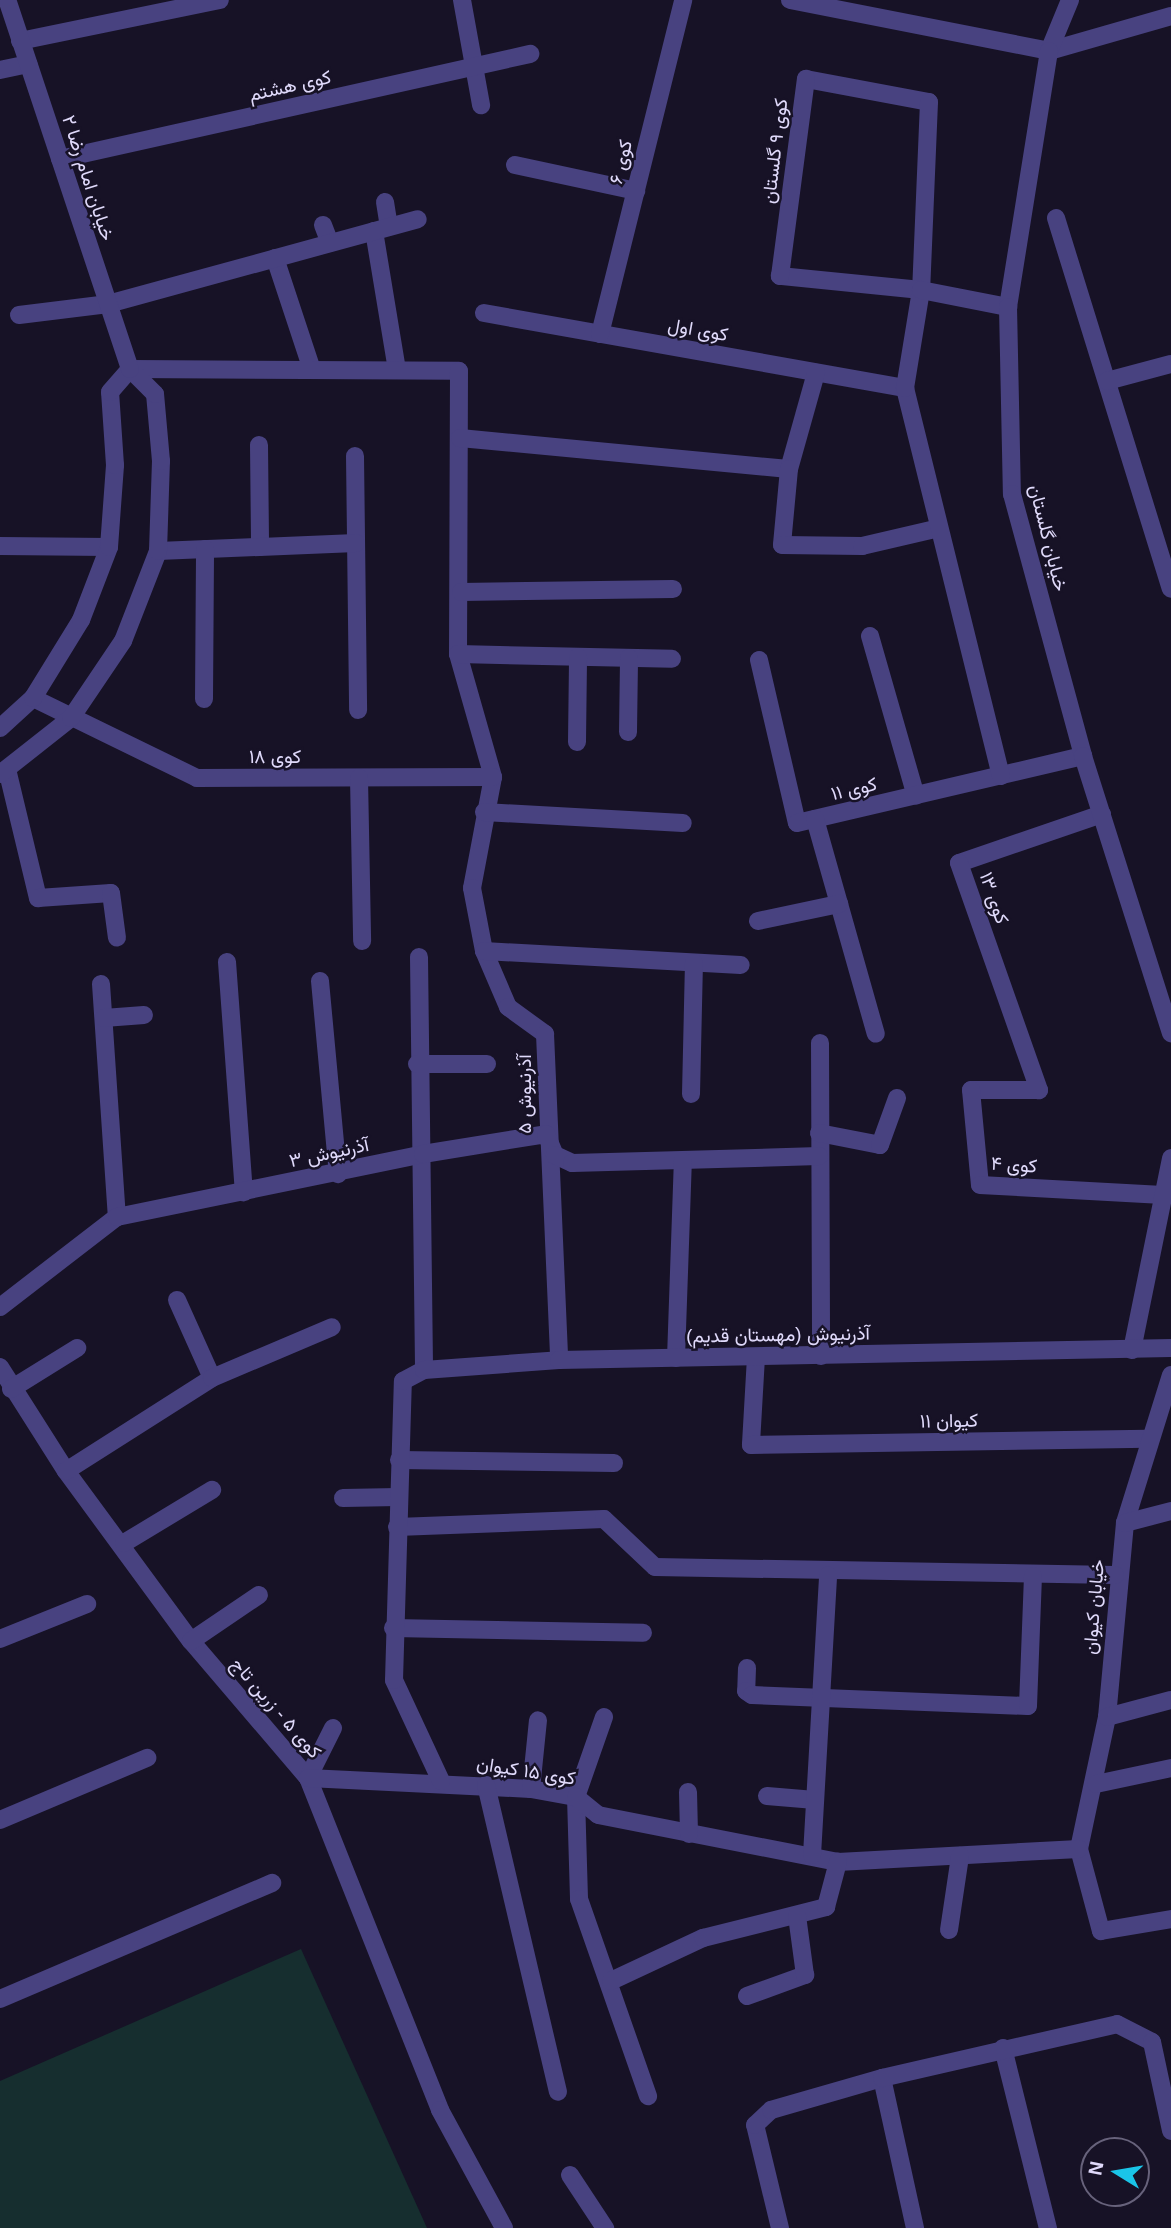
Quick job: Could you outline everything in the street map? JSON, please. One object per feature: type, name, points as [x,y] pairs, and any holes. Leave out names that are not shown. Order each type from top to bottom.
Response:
[{"type":"street","name":"خیابان امام رضا ۲","points":[[3,772],[71,718],[123,641],[158,551],[155,394],[130,369],[7,0]]},
{"type":"street","points":[[20,41],[220,0]]},
{"type":"street","points":[[462,0],[481,105]]},
{"type":"street","name":"کوی ۶","points":[[600,334],[683,0]]},
{"type":"street","points":[[790,0],[1049,51],[1171,16]]},
{"type":"street","name":"خیابان گلستان","points":[[1070,0],[1049,51],[1008,307],[1012,494],[1083,756],[1171,1032]]},
{"type":"street","name":"کوی هشتم","points":[[60,159],[530,54]]},
{"type":"street","points":[[0,70],[28,64]]},
{"type":"street","name":"کوی ۹ گلستان","points":[[905,388],[921,290],[929,102],[806,79],[780,276],[921,290],[1008,307]]},
{"type":"street","points":[[515,165],[635,191]]},
{"type":"street","points":[[384,202],[382,229],[397,370]]},
{"type":"street","points":[[1056,218],[1171,589]]},
{"type":"street","points":[[19,314],[108,304],[418,219]]},
{"type":"street","points":[[323,225],[330,243]]},
{"type":"street","points":[[275,258],[312,370]]},
{"type":"street","name":"کوی اول","points":[[484,313],[905,388]]},
{"type":"street","points":[[1107,381],[1171,364]]},
{"type":"street","points":[[0,728],[33,698],[81,620],[109,547],[116,465],[110,392],[130,369],[459,370],[461,592],[458,654],[493,778]]},
{"type":"street","points":[[816,373],[789,469],[782,545],[862,546],[935,529]]},
{"type":"street","points":[[905,388],[935,529],[1001,776]]},
{"type":"street","points":[[460,438],[789,469]]},
{"type":"street","points":[[259,445],[260,547]]},
{"type":"street","points":[[355,456],[358,710]]},
{"type":"street","points":[[158,551],[356,543]]},
{"type":"street","points":[[0,546],[109,547]]},
{"type":"street","points":[[204,699],[205,549]]},
{"type":"street","points":[[461,592],[673,589]]},
{"type":"street","points":[[870,636],[916,796]]},
{"type":"street","points":[[458,654],[672,659]]},
{"type":"street","points":[[577,742],[578,657]]},
{"type":"street","points":[[628,732],[629,658]]},
{"type":"street","name":"کوی ۱۱","points":[[759,660],[797,823],[1083,756]]},
{"type":"street","name":"کوی ۱۸","points":[[33,698],[197,778],[493,778]]},
{"type":"street","points":[[3,772],[38,898],[111,893],[117,938]]},
{"type":"street","points":[[359,778],[362,941]]},
{"type":"street","name":"آذرنیوش ۵","points":[[493,778],[484,812],[472,888],[484,951],[508,1007],[545,1034],[546,1134],[559,1360]]},
{"type":"street","points":[[484,812],[683,823]]},
{"type":"street","name":"کوی ۱۳","points":[[1039,1090],[959,863],[1102,814]]},
{"type":"street","points":[[814,819],[876,1034]]},
{"type":"street","points":[[758,921],[839,904]]},
{"type":"street","points":[[484,951],[741,965]]},
{"type":"street","points":[[419,957],[417,1063],[423,1154],[424,1370],[402,1381],[393,1628],[394,1680],[441,1781]]},
{"type":"street","points":[[227,962],[244,1192]]},
{"type":"street","points":[[691,1094],[694,963]]},
{"type":"street","points":[[320,981],[338,1174]]},
{"type":"street","points":[[101,984],[117,1217]]},
{"type":"street","points":[[104,1018],[144,1015]]},
{"type":"street","points":[[820,1042],[821,1356]]},
{"type":"street","points":[[417,1063],[487,1064]]},
{"type":"street","name":"کوی ۴","points":[[1039,1090],[971,1090],[980,1185],[1163,1195]]},
{"type":"street","points":[[819,1133],[880,1145],[897,1098]]},
{"type":"street","points":[[546,1134],[555,1155],[572,1163],[819,1156]]},
{"type":"street","name":"آذرنیوش ۳","points":[[0,1307],[117,1217],[338,1174],[423,1154],[546,1134]]},
{"type":"street","points":[[1132,1350],[1171,1158]]},
{"type":"street","points":[[676,1358],[683,1161]]},
{"type":"street","points":[[177,1300],[212,1378]]},
{"type":"street","points":[[66,1471],[212,1378],[332,1327]]},
{"type":"street","points":[[11,1389],[77,1348]]},
{"type":"street","name":"آذرنیوش (مهستان قدیم)","points":[[424,1370],[559,1360],[1171,1348]]},
{"type":"street","name":"کیوان ۱۱","points":[[756,1357],[751,1445],[1147,1439]]},
{"type":"street","name":"کوی ۵ - زرین تاج","points":[[0,1367],[11,1389],[66,1471],[124,1543],[191,1641],[308,1778],[440,2110],[504,2228]]},
{"type":"street","name":"خیابان کیوان","points":[[1079,1849],[1096,1784],[1107,1717],[1115,1575],[1125,1523],[1147,1439],[1171,1374]]},
{"type":"street","points":[[399,1460],[614,1462]]},
{"type":"street","points":[[124,1543],[212,1490]]},
{"type":"street","points":[[343,1498],[398,1497]]},
{"type":"street","points":[[1125,1523],[1171,1511]]},
{"type":"street","points":[[397,1527],[604,1519],[655,1567],[828,1575],[1115,1575]]},
{"type":"street","points":[[812,1855],[828,1575]]},
{"type":"street","points":[[747,1668],[748,1694],[1028,1706],[1033,1576]]},
{"type":"street","points":[[191,1641],[259,1595]]},
{"type":"street","points":[[0,1639],[87,1604]]},
{"type":"street","points":[[393,1628],[643,1633]]},
{"type":"street","points":[[1107,1717],[1171,1700]]},
{"type":"street","points":[[604,1717],[576,1797],[579,1899],[611,1981],[648,2096]]},
{"type":"street","points":[[531,1789],[538,1720]]},
{"type":"street","points":[[308,1778],[333,1728]]},
{"type":"street","points":[[0,1820],[147,1758]]},
{"type":"street","points":[[1096,1784],[1171,1768]]},
{"type":"street","name":"کوی ۱۵ کیوان","points":[[308,1778],[441,1781],[531,1789],[576,1797],[598,1815],[838,1862],[1079,1849]]},
{"type":"street","points":[[486,1785],[558,2092]]},
{"type":"street","points":[[688,1792],[689,1834]]},
{"type":"street","points":[[767,1796],[815,1800]]},
{"type":"street","points":[[1079,1849],[1101,1931],[1171,1919]]},
{"type":"street","points":[[949,1930],[960,1856]]},
{"type":"street","points":[[611,1981],[703,1938],[827,1907],[838,1862]]},
{"type":"street","points":[[0,1999],[272,1884]]},
{"type":"street","points":[[747,1996],[814,1972],[797,1916]]},
{"type":"street","points":[[780,2228],[755,2125],[771,2110],[882,2078],[1003,2048],[1117,2024],[1152,2042],[1171,2131]]},
{"type":"street","points":[[1003,2048],[1048,2228]]},
{"type":"street","points":[[882,2078],[915,2228]]},
{"type":"street","points":[[570,2175],[605,2228]]},
{"type":"green space","points":[[301,1949],[427,2228],[0,2228],[0,2081]]}]
